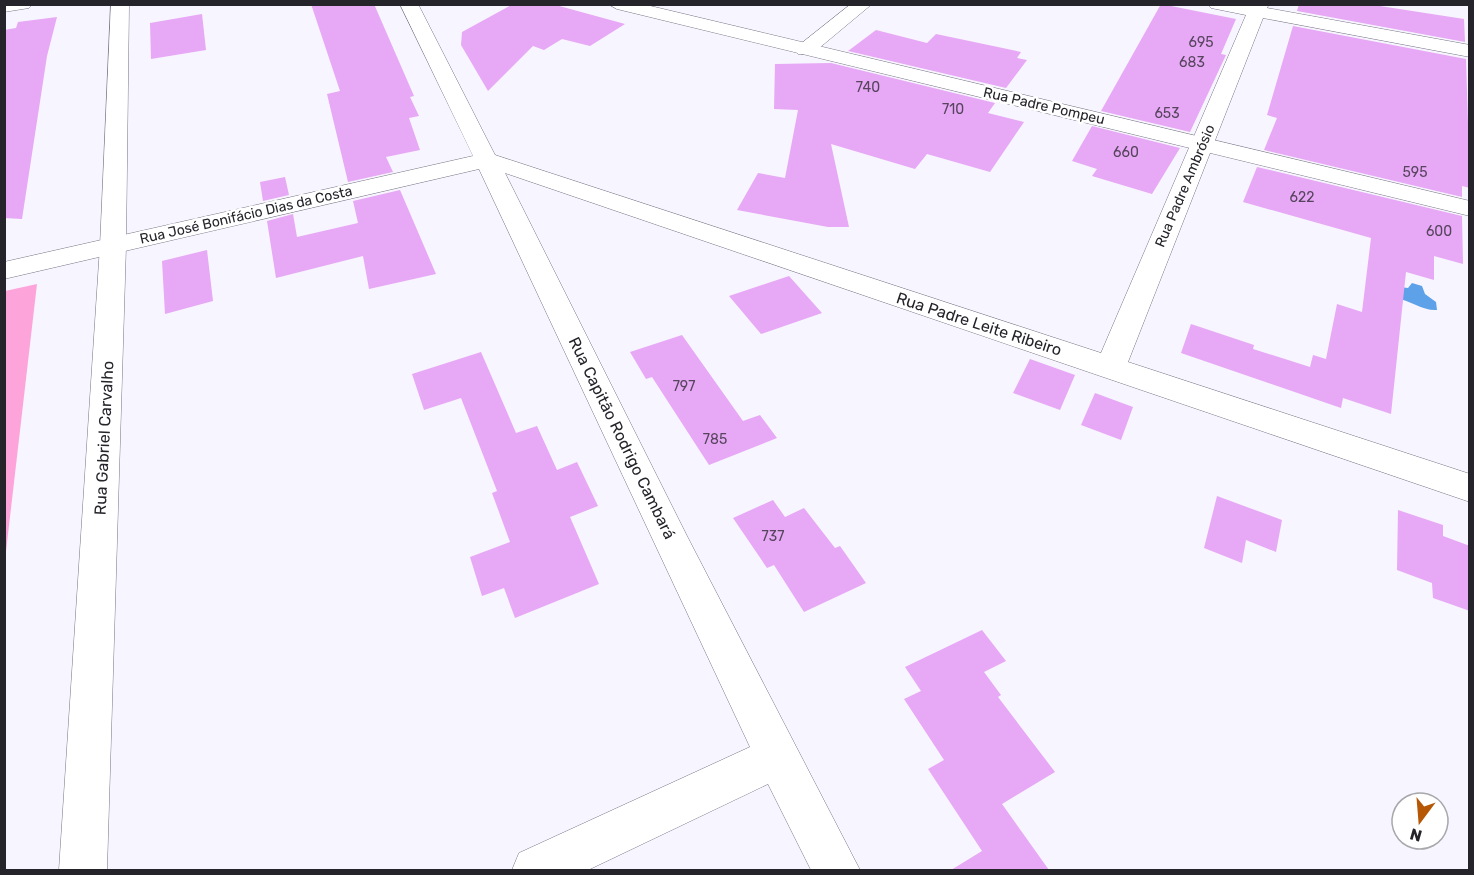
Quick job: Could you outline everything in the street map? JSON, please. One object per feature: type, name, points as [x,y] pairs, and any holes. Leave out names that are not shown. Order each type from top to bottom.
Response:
[{"type":"street","points":[[4,7],[22,4]]},
{"type":"street","name":"Rua Gabriel Carvalho","points":[[83,870],[113,246],[120,4]]},
{"type":"street","name":"Rua Capitão Rodrigo Cambará","points":[[409,4],[488,160],[777,757],[836,870]]},
{"type":"street","name":"Rua Padre Pompeu","points":[[618,4],[1470,209]]},
{"type":"street","points":[[805,50],[863,4]]},
{"type":"street","points":[[1217,4],[1259,8],[1470,51]]},
{"type":"street","name":"Rua Padre Ambrósio","points":[[1110,368],[1259,8]]},
{"type":"street","name":"Rua José Bonifácio Dias da Costa","points":[[4,271],[488,160]]},
{"type":"street","name":"Rua Padre Leite Ribeiro","points":[[488,160],[1470,488]]},
{"type":"street","points":[[536,870],[777,757]]},
{"type":"shaded area","points":[[37,284],[5,560],[5,291]]},
{"type":"water","points":[[1412,283],[1422,286],[1425,294],[1436,302],[1437,310],[1427,309],[1396,298],[1400,287],[1408,288]]},
{"type":"building","points":[[311,4],[374,4],[414,96],[410,97],[419,116],[409,118],[420,150],[386,157],[393,172],[348,182],[327,94],[340,91]]},
{"type":"building","points":[[513,4],[552,4],[625,24],[590,46],[562,39],[544,50],[533,46],[488,91],[461,45],[462,32]]},
{"type":"building","points":[[1161,4],[1236,19],[1221,54],[1226,55],[1190,132],[1101,111]]},
{"type":"building","points":[[1299,4],[1367,4],[1464,19],[1465,42],[1297,11]]},
{"type":"building","points":[[202,14],[206,50],[151,59],[150,23]]},
{"type":"building","points":[[57,17],[47,56],[22,219],[4,218],[4,30],[16,28],[18,22]]},
{"type":"building","points":[[1293,26],[1466,59],[1470,188],[1462,186],[1462,197],[1264,150],[1277,118],[1267,115]]},
{"type":"building","points":[[876,30],[927,43],[936,34],[1021,52],[1017,58],[1027,60],[1006,88],[848,51]]},
{"type":"building","points":[[831,63],[995,103],[988,113],[1024,122],[990,172],[927,154],[915,169],[831,144],[849,227],[828,227],[737,210],[758,173],[785,178],[798,110],[774,109],[775,64]]},
{"type":"building","points":[[1092,126],[1180,148],[1152,194],[1092,176],[1097,169],[1072,161]]},
{"type":"building","points":[[1257,167],[1462,216],[1463,264],[1434,256],[1434,280],[1406,272],[1391,414],[1343,398],[1341,408],[1181,353],[1191,324],[1254,345],[1253,349],[1310,367],[1313,355],[1326,359],[1337,304],[1362,312],[1371,238],[1243,202]]},
{"type":"building","points":[[285,177],[289,195],[263,201],[260,182]]},
{"type":"building","points":[[400,190],[436,274],[369,289],[363,256],[276,278],[267,221],[293,214],[297,237],[358,223],[353,201]]},
{"type":"building","points":[[207,250],[213,301],[165,314],[162,261]]},
{"type":"building","points":[[789,276],[822,313],[761,334],[729,296]]},
{"type":"building","points":[[682,335],[743,421],[760,415],[777,438],[709,465],[652,377],[646,379],[630,352]]},
{"type":"building","points":[[481,352],[516,433],[537,426],[557,470],[577,462],[598,506],[570,517],[599,584],[515,618],[504,588],[482,596],[470,557],[510,542],[492,493],[497,491],[461,398],[424,410],[412,374]]},
{"type":"building","points":[[1030,359],[1075,375],[1060,410],[1013,393]]},
{"type":"building","points":[[1095,393],[1133,407],[1121,440],[1081,425]]},
{"type":"building","points":[[1217,496],[1282,520],[1276,552],[1246,540],[1242,563],[1204,548]]},
{"type":"building","points":[[773,500],[785,517],[804,508],[835,548],[840,546],[866,583],[804,612],[774,565],[767,568],[733,518]]},
{"type":"building","points":[[1398,510],[1443,525],[1443,536],[1470,546],[1470,611],[1433,598],[1432,583],[1397,570]]},
{"type":"building","points":[[982,630],[1006,661],[984,672],[1001,695],[998,697],[1055,772],[1002,804],[1049,870],[951,870],[982,851],[928,769],[944,760],[904,699],[921,691],[905,667]]}]
